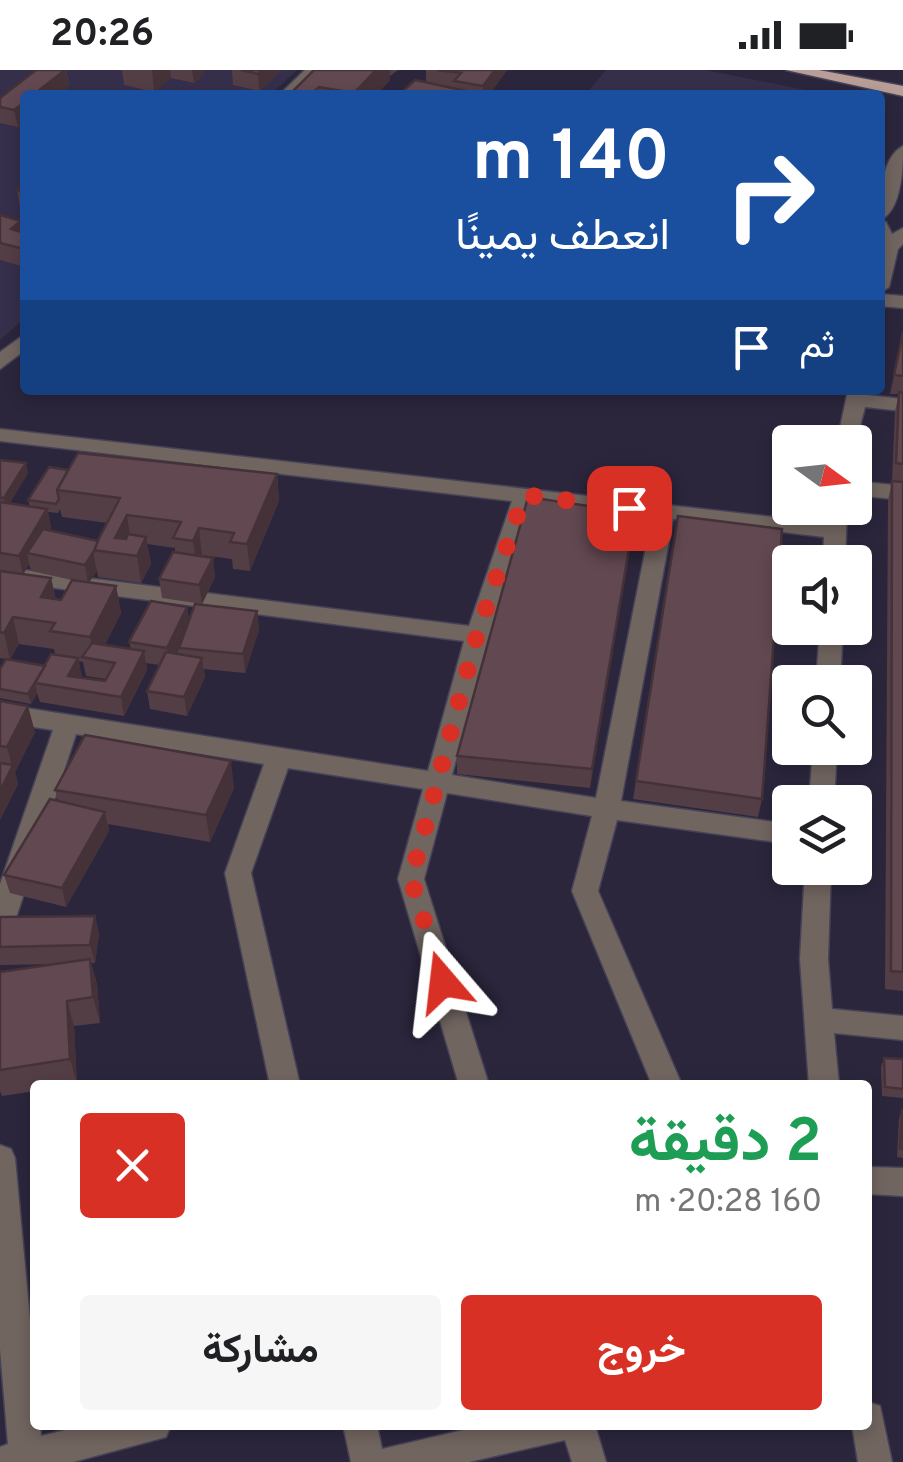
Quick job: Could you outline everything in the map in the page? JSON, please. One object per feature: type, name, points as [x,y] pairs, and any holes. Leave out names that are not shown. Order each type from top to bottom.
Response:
[{"type":"main road","points":[[794,70],[903,91]]},
{"type":"street","points":[[293,90],[314,70]]},
{"type":"street","points":[[885,202],[903,151]]},
{"type":"street","points":[[885,257],[903,233]]},
{"type":"street","points":[[0,363],[20,345]]},
{"type":"street","points":[[851,425],[857,395],[903,405]]},
{"type":"street","points":[[0,435],[836,531]]},
{"type":"street","points":[[872,490],[903,493]]},
{"type":"street","points":[[472,1080],[411,879],[477,635],[524,495]]},
{"type":"street","points":[[664,512],[608,810],[585,891],[664,1080]]},
{"type":"street","points":[[835,545],[836,525]]},
{"type":"street","points":[[0,574],[477,635]]},
{"type":"street","points":[[0,713],[608,810],[772,832]]},
{"type":"street","points":[[0,924],[67,724]]},
{"type":"street","points":[[279,757],[238,873],[283,1080]]},
{"type":"street","points":[[817,885],[814,959],[824,1080]]},
{"type":"street","points":[[819,1020],[903,1028]]},
{"type":"street","points":[[0,1158],[19,1460],[135,1430]]},
{"type":"street","points":[[872,1181],[903,1182]]},
{"type":"street","points":[[361,1430],[368,1462]]},
{"type":"street","points":[[393,1462],[538,1430]]},
{"type":"street","points":[[579,1430],[589,1462]]},
{"type":"street","points":[[870,1430],[875,1462]]},
{"type":"shaded area","points":[[0,70],[297,70],[275,90],[20,90],[20,322],[0,340]]},
{"type":"shaded area","points":[[606,70],[706,70],[805,90],[589,90]]},
{"type":"building","points":[[36,70],[65,70],[39,90],[20,90],[20,106],[14,110],[0,107],[0,98]]},
{"type":"building","points":[[314,70],[376,70],[357,90],[294,90]]},
{"type":"building","points":[[437,70],[495,70],[483,86],[454,81],[461,73]]},
{"type":"building","points":[[415,80],[462,90],[404,90]]},
{"type":"building","points":[[0,215],[20,221],[11,229],[20,232],[20,248],[0,243]]},
{"type":"building","points":[[903,332],[903,376],[894,375]]},
{"type":"building","points":[[899,392],[903,393],[903,464],[896,463]]},
{"type":"building","points":[[78,453],[277,474],[247,544],[230,542],[234,533],[199,528],[193,541],[173,538],[181,522],[127,515],[115,538],[126,539],[128,534],[146,537],[137,556],[93,550],[120,498],[57,490]]},
{"type":"building","points":[[0,460],[26,463],[4,498],[0,498]]},
{"type":"building","points":[[49,467],[68,470],[57,490],[56,504],[28,500]]},
{"type":"building","points":[[892,481],[903,482],[903,972],[891,971]]},
{"type":"building","points":[[528,497],[635,513],[592,769],[457,756]]},
{"type":"building","points":[[0,502],[47,509],[19,556],[0,553]]},
{"type":"building","points":[[678,516],[782,529],[781,545],[772,545],[773,645],[762,799],[636,781]]},
{"type":"building","points":[[43,529],[98,541],[85,565],[27,553]]},
{"type":"building","points":[[173,552],[213,558],[199,585],[159,579]]},
{"type":"building","points":[[0,571],[51,578],[41,597],[61,600],[72,580],[116,586],[90,637],[50,631],[55,623],[13,617],[4,633],[0,632]]},
{"type":"building","points":[[151,601],[187,607],[167,648],[129,642]]},
{"type":"building","points":[[195,604],[257,611],[243,654],[179,648]]},
{"type":"building","points":[[92,643],[144,651],[121,697],[35,683],[51,654],[78,658],[68,676],[105,681],[115,663],[82,657]]},
{"type":"building","points":[[166,652],[202,658],[184,697],[147,691]]},
{"type":"building","points":[[6,659],[45,666],[28,694],[0,689],[0,669]]},
{"type":"building","points":[[0,701],[28,706],[7,747],[0,746]]},
{"type":"building","points":[[85,735],[231,761],[206,815],[55,790]]},
{"type":"building","points":[[0,763],[13,765],[0,791]]},
{"type":"building","points":[[50,799],[105,812],[62,888],[4,875]]},
{"type":"building","points":[[95,916],[90,945],[0,947],[0,917]]},
{"type":"building","points":[[90,959],[93,997],[67,1001],[70,1059],[0,1070],[0,972]]},
{"type":"building","points":[[884,1058],[903,1059],[903,1089],[885,1087]]},
{"type":"building","points":[[903,1110],[903,1149],[900,1148]]},
{"type":"route","points":[[443,982],[411,879],[477,635],[524,495],[629,508]]}]
